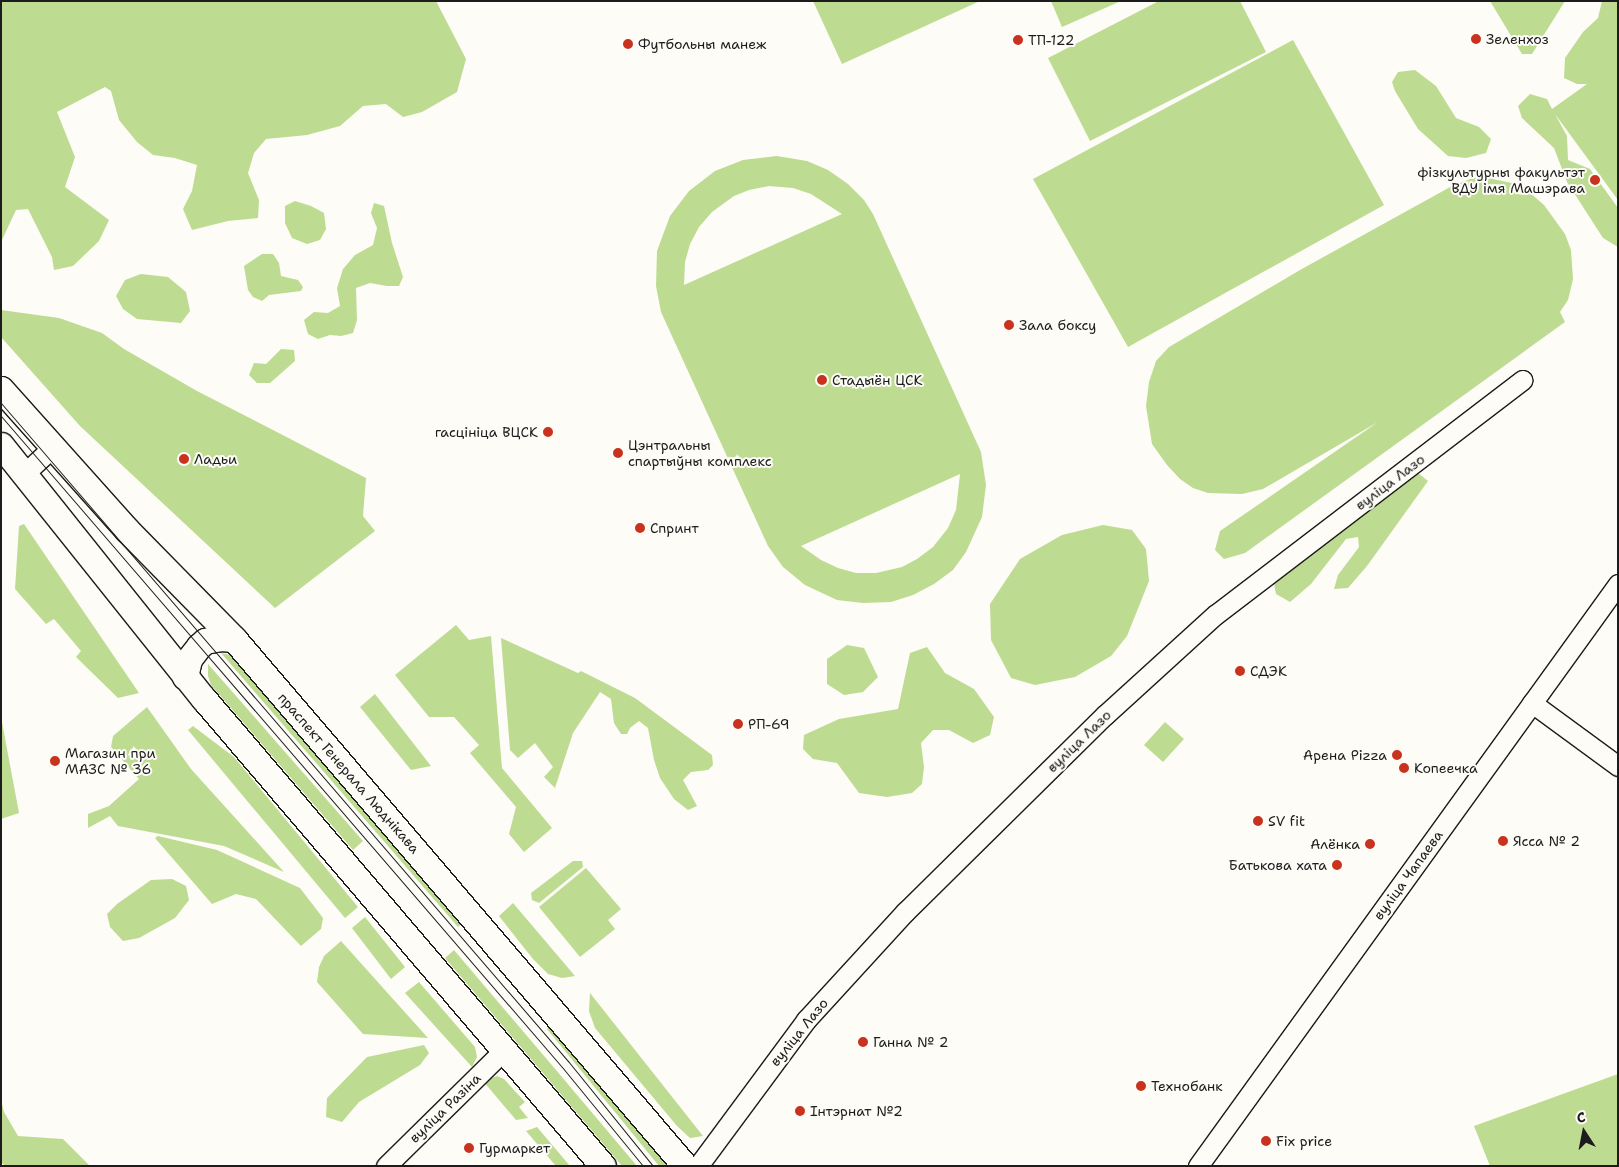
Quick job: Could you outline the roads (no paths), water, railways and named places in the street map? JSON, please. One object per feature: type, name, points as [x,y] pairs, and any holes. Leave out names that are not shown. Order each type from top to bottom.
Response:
[{"type":"main road","name":"праспект Генерала Люднікава","points":[[1,389],[127,530],[234,639],[685,1166]]},
{"type":"main road","points":[[1,445],[185,676],[603,1166]]},
{"type":"main road","points":[[185,676],[189,659],[205,641],[220,638],[234,639]]},
{"type":"street","name":"вуліца Лазо","points":[[698,1166],[806,1020],[911,906],[1105,715],[1215,615],[1522,380]]},
{"type":"street","points":[[25,473],[52,448]]},
{"type":"street","name":"вуліца Чапаева","points":[[1198,1166],[1618,584]]},
{"type":"street","points":[[1532,703],[1618,766]]},
{"type":"street","name":"вуліца Разіна","points":[[386,1166],[503,1051]]},
{"type":"tram line","points":[[1,403],[568,1061],[653,1166]]},
{"type":"tram line","points":[[1,416],[562,1067],[643,1166]]},
{"type":"place","name":"Зеленхоз","points":[[1476,39]]},
{"type":"place","name":"ТП-122","points":[[1018,40]]},
{"type":"place","name":"Футбольны манеж","points":[[628,44]]},
{"type":"place","name":"фізкультурны факультэт ВДУ імя Машэрава","points":[[1595,180]]},
{"type":"place","name":"Зала боксу","points":[[1009,325]]},
{"type":"place","name":"Стадыён ЦСК","points":[[822,380]]},
{"type":"place","name":"гасцініца ВЦСК","points":[[548,432]]},
{"type":"place","name":"Цэнтральны спартыўны комплекс","points":[[618,453]]},
{"type":"place","name":"Ладьи","points":[[184,459]]},
{"type":"place","name":"Спринт","points":[[640,528]]},
{"type":"place","name":"СДЭК","points":[[1240,671]]},
{"type":"place","name":"РП-69","points":[[738,724]]},
{"type":"place","name":"Арена Pizza","points":[[1397,755]]},
{"type":"place","name":"Магазин при МАЗС № 36","points":[[55,761]]},
{"type":"place","name":"Копеечка","points":[[1404,768]]},
{"type":"place","name":"SV fit","points":[[1258,821]]},
{"type":"place","name":"Ясса № 2","points":[[1503,841]]},
{"type":"place","name":"Алёнка","points":[[1370,844]]},
{"type":"place","name":"Батькова хата","points":[[1337,865]]},
{"type":"place","name":"Ганна № 2","points":[[863,1042]]},
{"type":"place","name":"Технобанк","points":[[1141,1086]]},
{"type":"place","name":"Інтэрнат №2","points":[[800,1111]]},
{"type":"place","name":"Fix price","points":[[1266,1141]]},
{"type":"place","name":"Гурмаркет","points":[[469,1148]]}]
